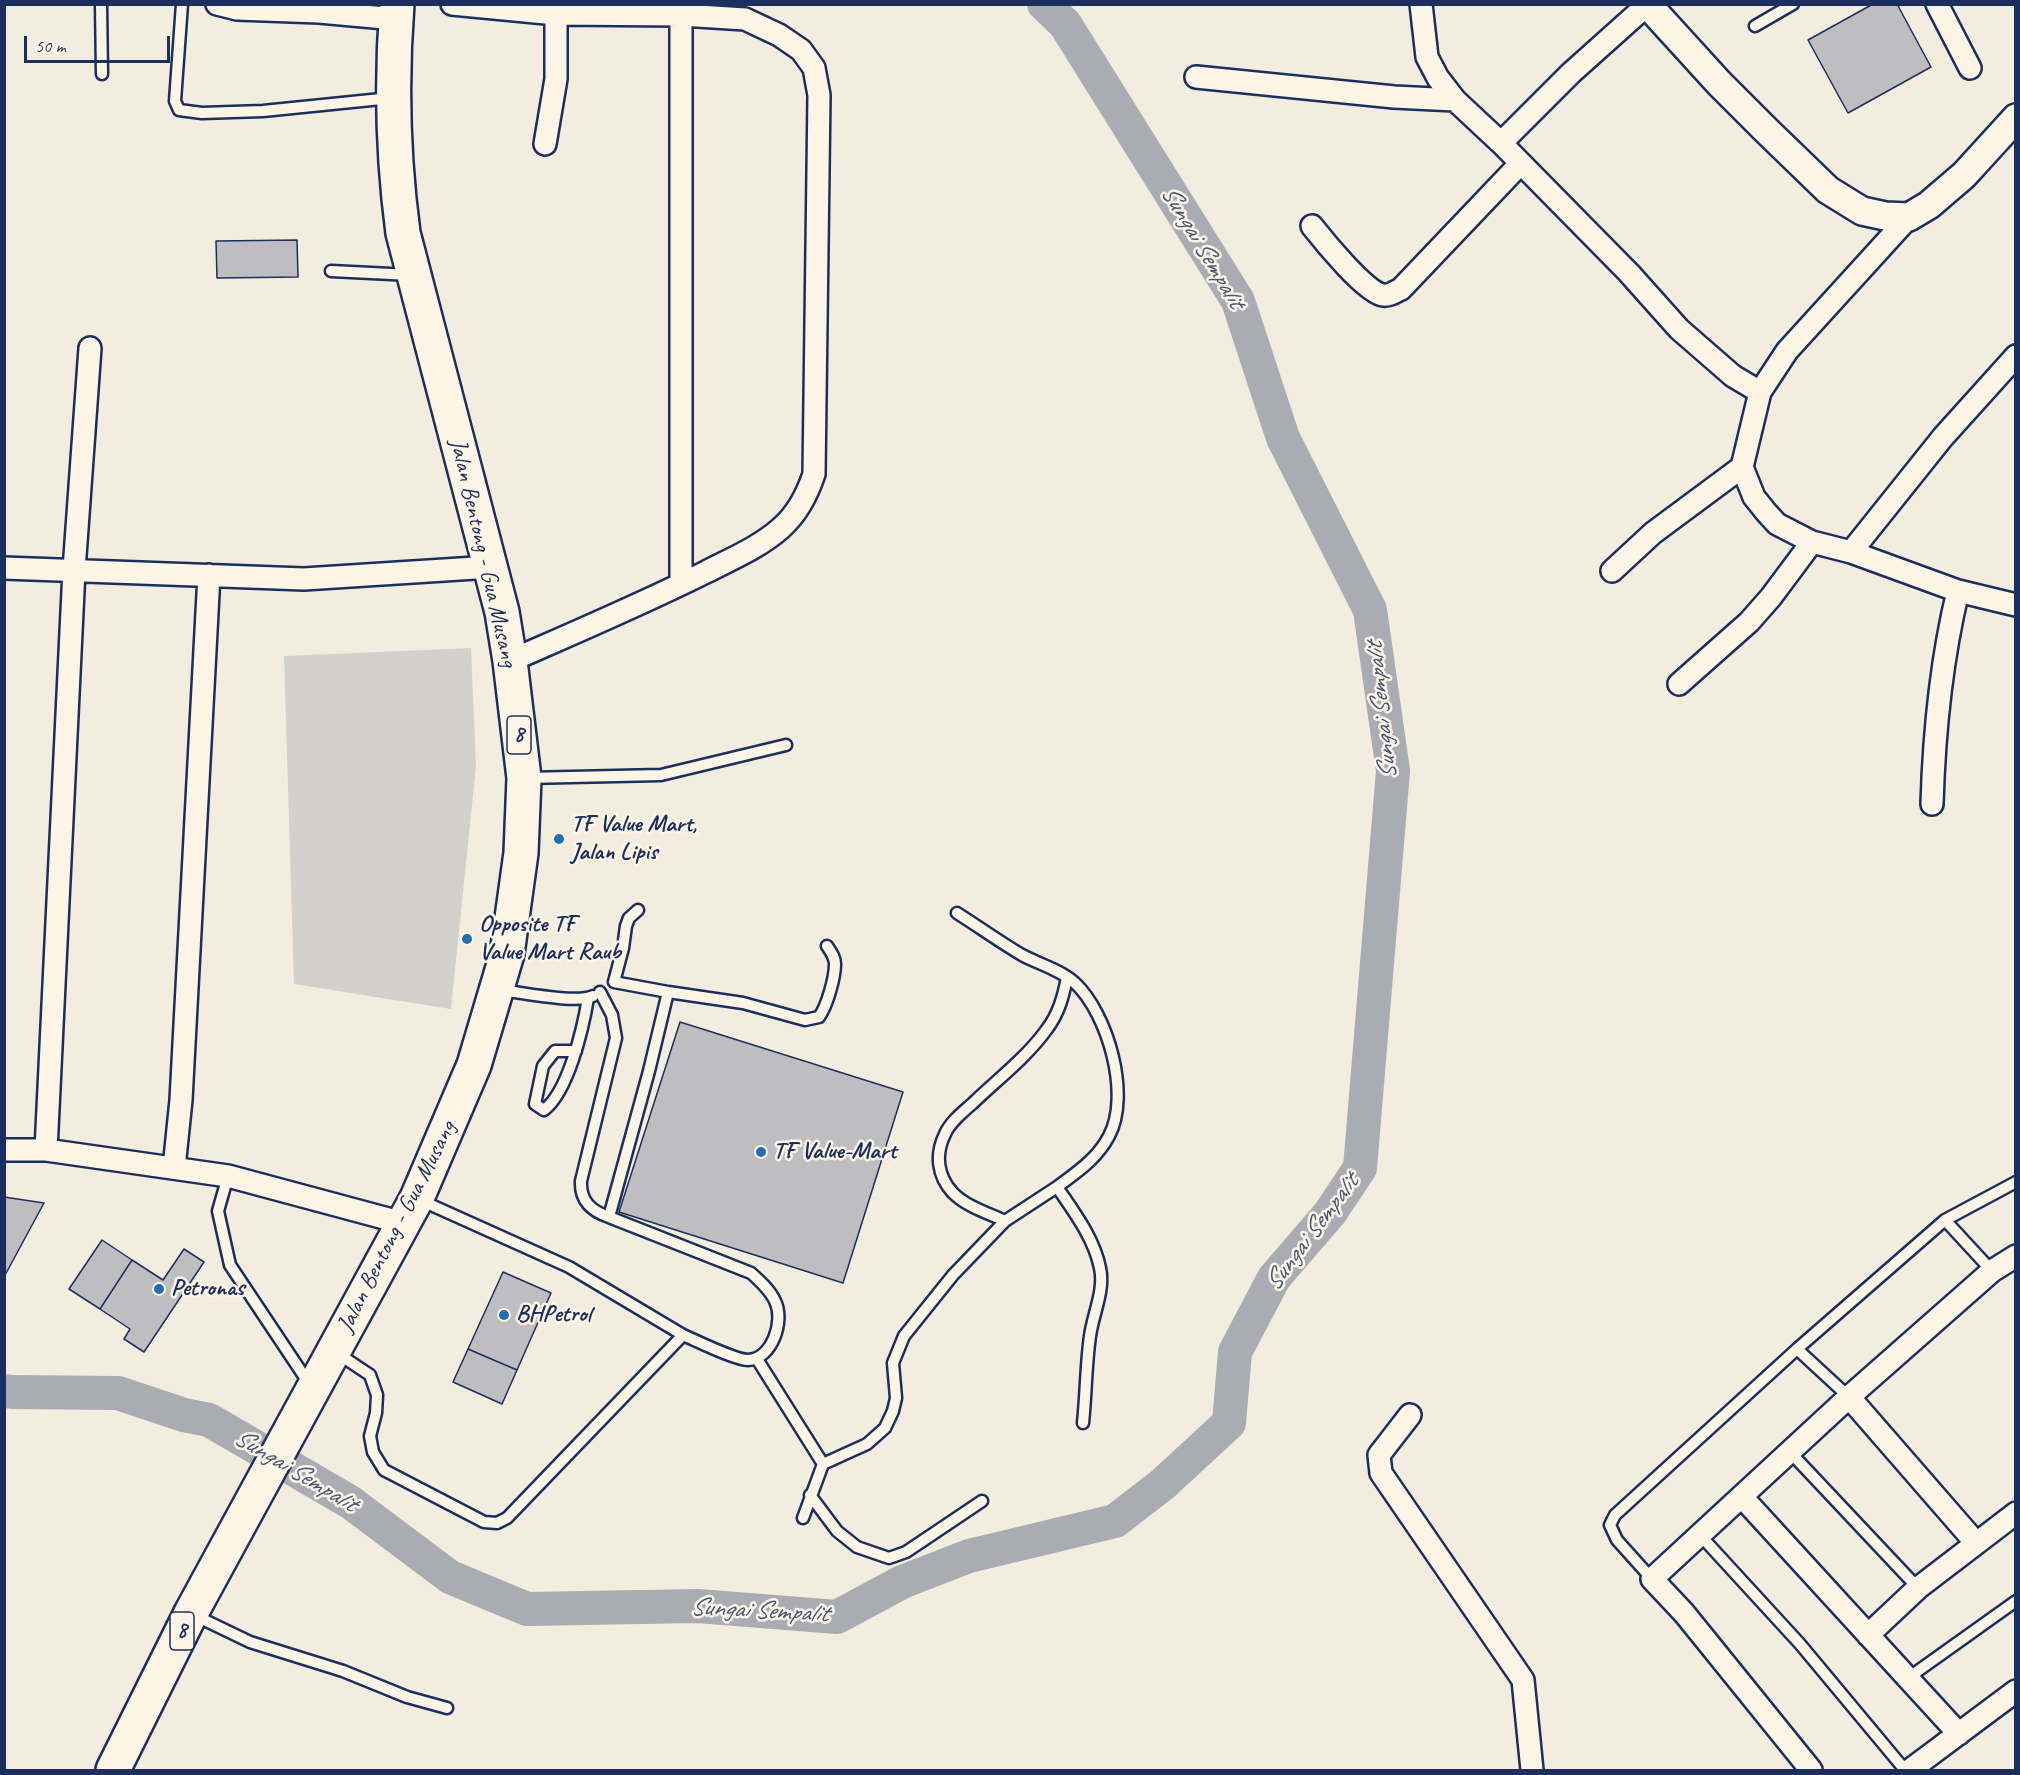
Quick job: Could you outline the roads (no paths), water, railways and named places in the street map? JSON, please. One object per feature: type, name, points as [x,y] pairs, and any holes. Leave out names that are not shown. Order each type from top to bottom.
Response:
[{"type":"main road","name":"Jalan Bentong - Gua Musang","points":[[112,1770],[191,1613],[410,1211],[474,1065],[507,954],[513,921],[521,853],[524,778],[510,661],[502,612],[491,567],[403,233],[396,182],[394,97],[396,12]]},
{"type":"street","points":[[218,4],[237,9],[396,12]]},
{"type":"street","points":[[452,4],[556,14],[681,15],[744,19],[779,34],[801,50],[814,68],[819,95],[814,474],[800,507],[780,528],[739,555],[681,584],[510,661]]},
{"type":"street","points":[[1421,4],[1426,57],[1438,78],[1455,99],[1629,273],[1679,329],[1733,376],[1760,392]]},
{"type":"street","points":[[1937,4],[1970,68]]},
{"type":"street","points":[[1501,143],[1571,73],[1647,5],[1719,83],[1828,190],[1862,211],[1885,216],[1909,217]]},
{"type":"street","points":[[545,144],[556,79],[556,14]]},
{"type":"street","points":[[681,15],[681,584]]},
{"type":"street","points":[[1196,77],[1394,97],[1455,99]]},
{"type":"street","points":[[2016,118],[1948,191],[1909,217],[1787,351],[1760,392],[1742,466],[1754,497],[1777,524],[1812,542],[1851,552],[1958,591],[2016,605]]},
{"type":"street","points":[[1312,226],[1372,291],[1382,295],[1391,294],[1401,289],[1520,164]]},
{"type":"street","points":[[46,1150],[74,570],[90,348]]},
{"type":"street","points":[[1851,552],[1943,437],[2016,356]]},
{"type":"street","points":[[1612,571],[1653,533],[1742,466]]},
{"type":"street","points":[[1679,684],[1749,622],[1771,597],[1812,542]]},
{"type":"street","points":[[4,568],[304,579],[491,567]]},
{"type":"street","points":[[174,1168],[181,1100],[209,575]]},
{"type":"street","points":[[1932,804],[1935,744],[1951,620],[1958,591]]},
{"type":"street","points":[[4,1150],[46,1150],[228,1176],[410,1211]]},
{"type":"street","points":[[1811,1770],[1684,1613],[1652,1579],[1849,1397],[1992,1271],[2016,1256]]},
{"type":"street","points":[[1849,1397],[1976,1543]]},
{"type":"street","points":[[1410,1414],[1379,1455],[1381,1473],[1523,1680],[1532,1770]]},
{"type":"street","points":[[1742,1497],[1959,1734]]},
{"type":"street","points":[[1868,1635],[1918,1588],[2016,1513]]},
{"type":"street","points":[[1908,1770],[2016,1691]]},
{"type":"lane","points":[[101,4],[102,74]]},
{"type":"lane","points":[[182,4],[175,101],[179,110],[202,113],[263,111],[394,97]]},
{"type":"lane","points":[[1755,26],[1793,4]]},
{"type":"lane","points":[[331,271],[414,275]]},
{"type":"lane","points":[[524,778],[661,775],[786,745]]},
{"type":"lane","points":[[495,989],[566,999],[588,999],[614,982],[626,926],[629,918],[638,910]]},
{"type":"lane","points":[[803,1518],[823,1464],[867,1444],[885,1428],[896,1398],[893,1363],[904,1336],[953,1275],[1005,1221],[1057,1187],[1091,1161],[1110,1135],[1117,1112],[1118,1086],[1111,1053],[1089,1000],[1067,978],[1021,954],[957,913]]},
{"type":"lane","points":[[614,982],[743,1003],[811,1020],[819,1017],[824,1010],[830,989],[835,963],[833,954],[827,946]]},
{"type":"lane","points":[[1005,1221],[973,1207],[953,1193],[942,1177],[937,1158],[945,1132],[1029,1051],[1047,1029],[1059,1011],[1067,978]]},
{"type":"lane","points":[[410,1211],[569,1267],[683,1335],[745,1360],[758,1359],[772,1346],[778,1320],[776,1302],[765,1286],[751,1273],[609,1217],[590,1207],[583,1199],[581,1181],[616,1038],[612,1015],[600,992]]},
{"type":"lane","points":[[609,1217],[668,992]]},
{"type":"lane","points":[[576,1051],[555,1051],[543,1066],[535,1104],[544,1110],[554,1103],[576,1051],[588,999]]},
{"type":"lane","points":[[228,1176],[218,1211],[230,1265],[314,1390]]},
{"type":"lane","points":[[1652,1579],[1617,1540],[1610,1525],[1611,1520],[1797,1349],[1945,1220],[2016,1182]]},
{"type":"lane","points":[[1057,1187],[1085,1230],[1095,1250],[1101,1270],[1100,1292],[1090,1336],[1083,1423]]},
{"type":"lane","points":[[1945,1220],[1992,1271]]},
{"type":"lane","points":[[334,1352],[370,1375],[377,1395],[376,1413],[370,1436],[373,1452],[384,1470],[484,1522],[497,1523],[507,1518],[683,1335]]},
{"type":"lane","points":[[1797,1349],[1849,1397]]},
{"type":"lane","points":[[758,1359],[823,1464]]},
{"type":"lane","points":[[1790,1452],[1918,1588]]},
{"type":"lane","points":[[810,1496],[837,1531],[857,1547],[890,1558],[906,1552],[982,1501]]},
{"type":"lane","points":[[1700,1535],[1800,1644],[1908,1770]]},
{"type":"lane","points":[[1908,1678],[2016,1601]]},
{"type":"lane","points":[[191,1613],[250,1642],[343,1671],[407,1697],[447,1708]]},
{"type":"waterway","name":"Sungai Sempalit","points":[[4,1391],[118,1393],[184,1415],[209,1420],[350,1502],[450,1577],[527,1609],[698,1606],[837,1617],[902,1582],[969,1556],[1115,1521],[1163,1484],[1229,1423],[1235,1352],[1274,1278],[1330,1213],[1360,1168],[1393,771],[1370,610],[1283,438],[1238,301],[1065,24],[1044,4]]},
{"type":"place","name":"TF Value Mart, Jalan Lipis","points":[[559,839]]},
{"type":"place","name":"Opposite TF Value Mart Raub","points":[[467,939]]},
{"type":"place","name":"TF Value-Mart","points":[[761,1152]]},
{"type":"place","name":"Petronas","points":[[159,1289]]},
{"type":"place","name":"BHPetrol","points":[[504,1315]]}]
